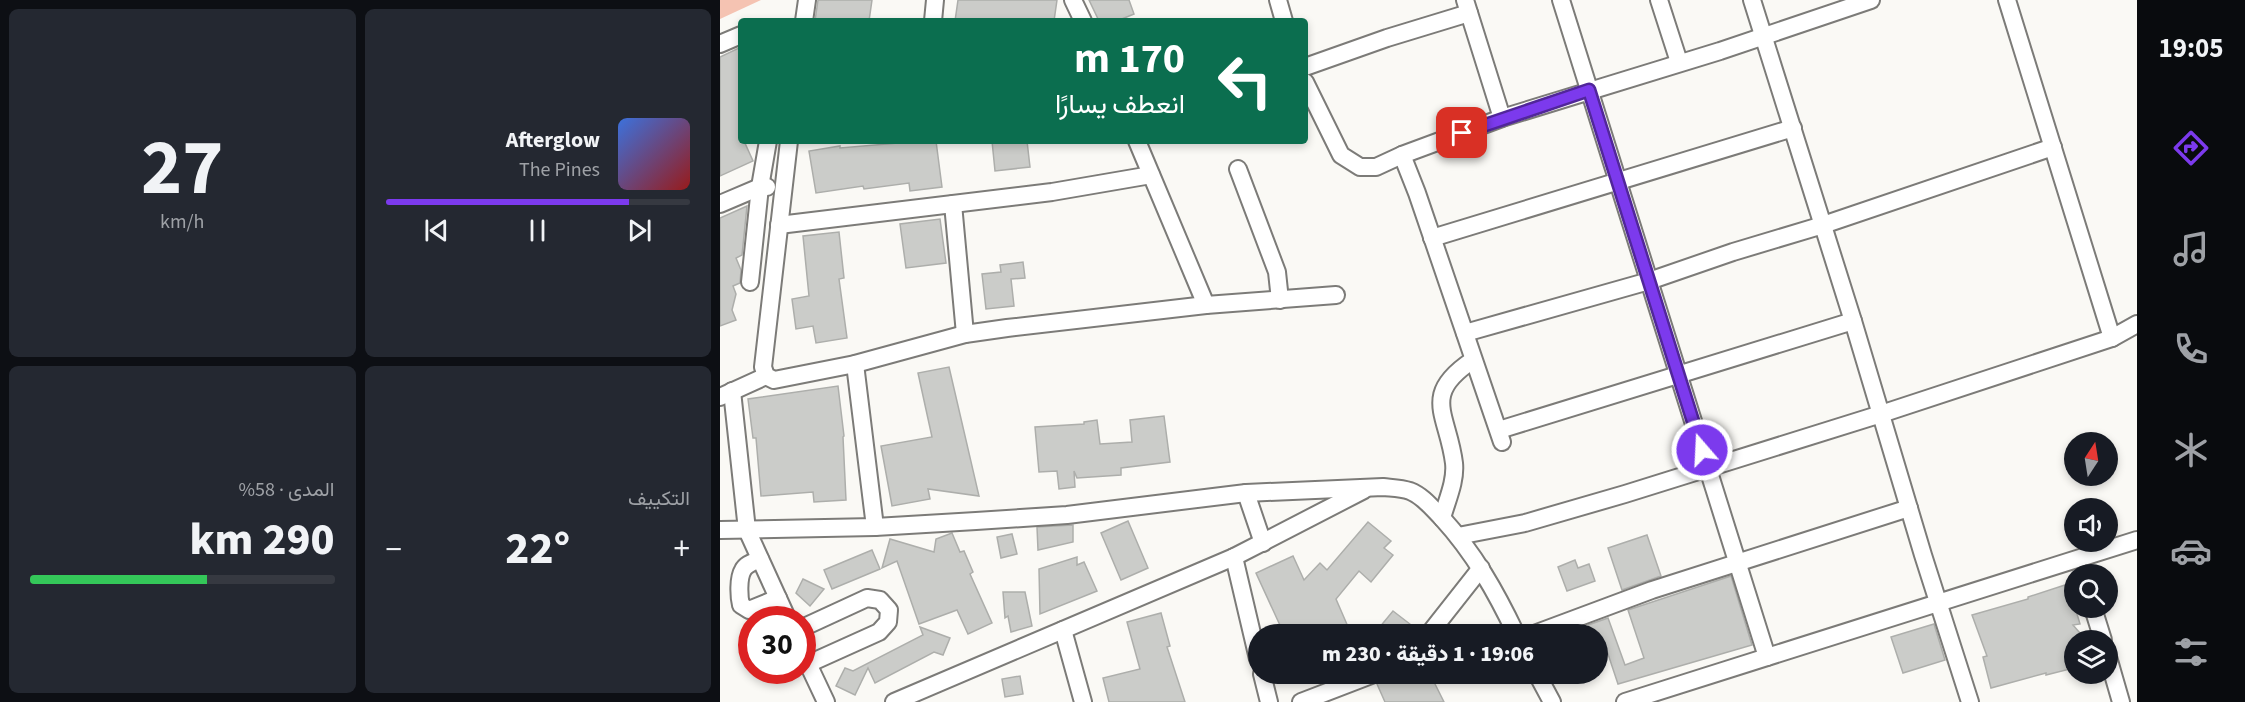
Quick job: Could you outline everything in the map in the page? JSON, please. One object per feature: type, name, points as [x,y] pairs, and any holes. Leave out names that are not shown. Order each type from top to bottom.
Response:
[{"type":"street","points":[[804,18],[807,0]]},
{"type":"street","points":[[933,18],[935,0]]},
{"type":"street","points":[[1073,0],[1082,18]]},
{"type":"street","points":[[1278,0],[1283,18]]},
{"type":"street","points":[[1561,0],[1767,657]]},
{"type":"street","points":[[1659,0],[1678,63]]},
{"type":"street","points":[[1752,0],[1970,702]]},
{"type":"street","points":[[1308,88],[1341,155],[1360,167],[1376,166],[1502,118],[1763,37],[1871,0]]},
{"type":"street","points":[[2007,0],[2112,338]]},
{"type":"street","points":[[1308,66],[1467,6],[1502,118]]},
{"type":"street","points":[[720,44],[738,36]]},
{"type":"street","points":[[1432,238],[1793,128]]},
{"type":"street","points":[[750,282],[760,187],[767,144]]},
{"type":"street","points":[[789,144],[763,367],[766,376],[774,380],[855,364],[965,334],[1206,306],[1336,296]]},
{"type":"street","points":[[1138,144],[1206,306]]},
{"type":"street","points":[[1465,333],[1649,281],[2053,147]]},
{"type":"street","points":[[1402,155],[1418,193],[1500,436],[1677,375],[1853,321]]},
{"type":"street","points":[[1238,169],[1277,272],[1280,300]]},
{"type":"street","points":[[779,225],[1052,192],[1151,175]]},
{"type":"street","points":[[720,204],[760,187],[783,187]]},
{"type":"street","points":[[953,204],[965,334]]},
{"type":"street","points":[[1458,536],[1525,522],[1881,414],[2112,338],[2137,324]]},
{"type":"street","points":[[1442,518],[1452,485],[1454,464],[1440,401],[1444,387],[1457,371],[1473,360]]},
{"type":"street","points":[[855,364],[875,527]]},
{"type":"street","points":[[766,376],[726,394],[747,530],[782,606]]},
{"type":"street","points":[[720,530],[875,527],[1067,515],[1246,493],[1401,488],[1427,501],[1458,536],[1481,567],[1511,624]]},
{"type":"street","points":[[894,702],[1234,557],[1367,489]]},
{"type":"street","points":[[1246,493],[1263,543]]},
{"type":"street","points":[[1561,624],[1652,590],[1909,508]]},
{"type":"street","points":[[2084,564],[2137,540]]},
{"type":"street","points":[[1234,557],[1250,624]]},
{"type":"street","points":[[760,559],[743,570],[741,605],[749,610],[778,598]]},
{"type":"street","points":[[1437,624],[1481,567]]},
{"type":"street","points":[[1625,702],[1938,603],[2064,570]]},
{"type":"street","points":[[816,622],[867,598],[880,600],[889,610],[888,622],[879,632],[816,654]]},
{"type":"street","points":[[1063,630],[1083,702]]},
{"type":"street","points":[[816,681],[826,702]]},
{"type":"street","points":[[1264,684],[1269,702]]},
{"type":"street","points":[[1301,702],[1348,684]]},
{"type":"street","points":[[1542,684],[1552,702]]},
{"type":"street","points":[[2116,684],[2121,702]]},
{"type":"shaded area","points":[[720,0],[761,0],[720,19]]},
{"type":"building","points":[[818,0],[872,0],[869,18],[815,18]]},
{"type":"building","points":[[958,0],[1057,0],[1054,18],[955,18]]},
{"type":"building","points":[[1089,0],[1129,0],[1134,14],[1124,18],[1098,18]]},
{"type":"building","points":[[738,48],[738,144],[745,144],[753,161],[720,176],[720,57]]},
{"type":"building","points":[[887,144],[936,144],[942,187],[910,191],[909,183],[864,189],[863,186],[816,193],[809,151],[840,146],[840,148]]},
{"type":"building","points":[[992,144],[1027,144],[1030,167],[995,171]]},
{"type":"building","points":[[747,206],[742,255],[736,258],[741,270],[740,283],[733,286],[736,294],[732,310],[736,320],[720,326],[720,218]]},
{"type":"building","points":[[940,219],[946,263],[906,268],[900,224]]},
{"type":"building","points":[[839,232],[844,278],[839,279],[847,338],[816,343],[813,326],[796,329],[792,299],[809,296],[803,236]]},
{"type":"building","points":[[1023,262],[1025,278],[1011,279],[1014,306],[986,309],[982,274],[1001,272],[1000,265]]},
{"type":"building","points":[[949,367],[979,496],[928,489],[930,499],[892,506],[881,446],[932,437],[918,373]]},
{"type":"building","points":[[838,386],[844,436],[846,500],[814,502],[813,492],[761,496],[756,438],[753,438],[748,399]]},
{"type":"building","points":[[1164,416],[1170,462],[1121,468],[1121,475],[1077,478],[1074,471],[1075,487],[1059,489],[1057,471],[1039,472],[1035,427],[1084,424],[1084,422],[1097,420],[1100,444],[1132,442],[1130,420]]},
{"type":"building","points":[[1128,521],[1148,568],[1121,580],[1101,533]]},
{"type":"building","points":[[1368,522],[1391,541],[1384,548],[1393,555],[1371,582],[1359,571],[1336,599],[1347,624],[1279,624],[1256,573],[1293,556],[1304,580],[1320,563],[1327,570]]},
{"type":"building","points":[[1073,525],[1073,542],[1038,550],[1037,527]]},
{"type":"building","points":[[952,533],[960,552],[964,551],[973,572],[970,574],[992,623],[968,634],[957,610],[919,624],[897,561],[882,568],[890,539],[934,552],[936,539]]},
{"type":"building","points":[[1012,534],[1017,554],[1001,558],[997,537]]},
{"type":"building","points":[[1647,535],[1661,576],[1622,590],[1608,548]]},
{"type":"building","points":[[872,550],[880,569],[832,589],[824,570]]},
{"type":"building","points":[[1077,557],[1077,565],[1084,562],[1097,591],[1040,614],[1039,569]]},
{"type":"building","points":[[1575,560],[1578,568],[1589,564],[1595,581],[1567,591],[1558,567]]},
{"type":"building","points":[[1731,576],[1752,645],[1618,684],[1608,654],[1608,624],[1591,624],[1608,618],[1625,665],[1644,658],[1628,610]]},
{"type":"building","points":[[803,579],[824,589],[810,606],[796,593]]},
{"type":"building","points":[[2064,585],[2064,618],[2078,618],[2080,624],[2073,625],[2077,630],[2064,630],[2064,670],[1991,688],[1983,657],[1987,656],[1972,615],[2028,599],[2028,597]]},
{"type":"building","points":[[1003,592],[1025,592],[1032,626],[1011,632],[1008,616],[1005,618]]},
{"type":"building","points":[[1393,611],[1410,624],[1382,624]]},
{"type":"building","points":[[1161,613],[1170,646],[1167,647],[1185,702],[1109,702],[1103,678],[1140,669],[1127,622]]},
{"type":"building","points":[[1934,624],[1945,660],[1903,673],[1891,637]]},
{"type":"building","points":[[920,627],[950,638],[943,655],[934,652],[875,683],[868,668],[855,695],[836,686],[845,668],[853,671],[923,635]]},
{"type":"building","points":[[1020,676],[1023,694],[1005,697],[1002,679]]},
{"type":"building","points":[[1377,684],[1435,684],[1444,702],[1385,702]]},
{"type":"route","points":[[1462,133],[1589,90],[1683,396],[1702,450]]}]
